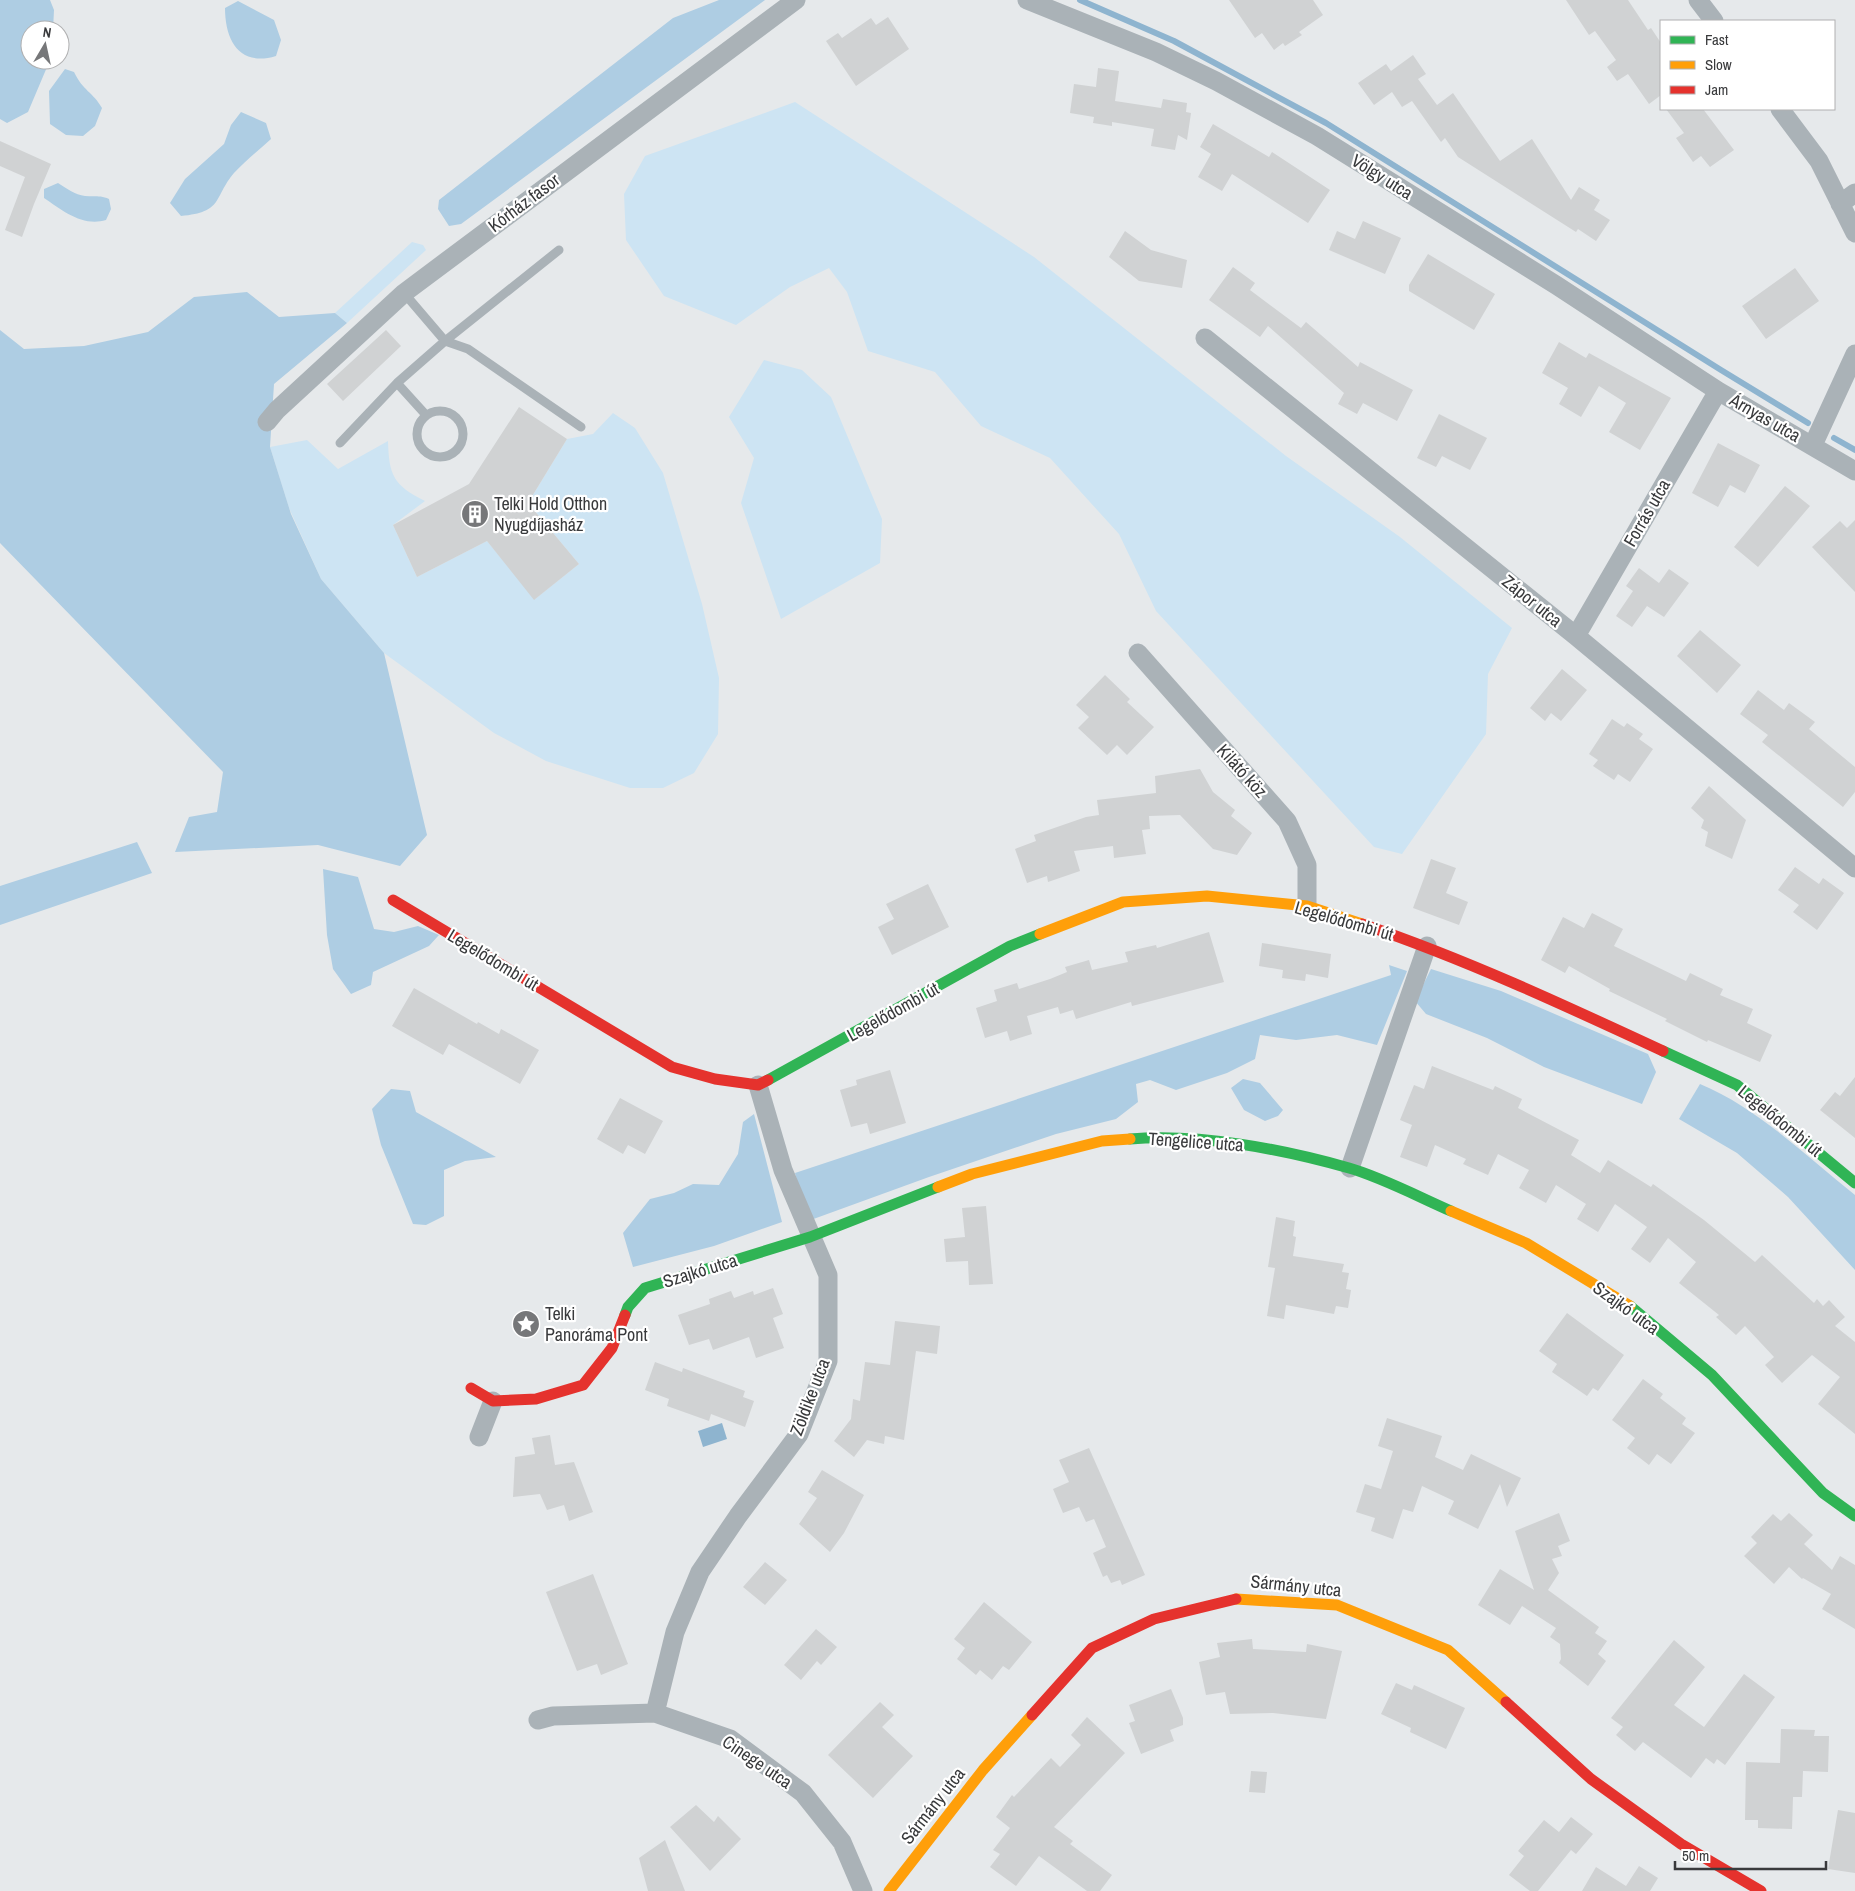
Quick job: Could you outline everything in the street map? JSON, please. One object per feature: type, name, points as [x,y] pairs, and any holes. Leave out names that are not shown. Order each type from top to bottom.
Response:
[{"type":"street","name":"Kórház fasor","points":[[267,422],[277,410],[404,293],[796,0]]},
{"type":"street","name":"Völgy utca","points":[[1027,0],[1156,52],[1216,81],[1317,136],[1556,285],[1718,391]]},
{"type":"street","points":[[1698,0],[1713,20]]},
{"type":"street","points":[[1781,110],[1848,198],[1855,233]]},
{"type":"street","name":"Zápor utca","points":[[1206,338],[1576,636],[1855,868]]},
{"type":"street","name":"Árnyas utca","points":[[1813,445],[1855,354]]},
{"type":"street","name":"Árnyas utca","points":[[1718,391],[1855,471]]},
{"type":"street","name":"Forrás utca","points":[[1576,636],[1718,391]]},
{"type":"street","name":"Kilátó köz","points":[[1138,653],[1286,821],[1307,865],[1307,906]]},
{"type":"street","name":"Legelődombi út","points":[[393,900],[672,1066],[715,1079],[758,1085],[1010,946],[1123,902],[1207,896],[1307,906],[1427,946],[1544,996],[1737,1085],[1855,1183]]},
{"type":"street","points":[[1350,1168],[1427,946]]},
{"type":"street","name":"Zöldike utca","points":[[655,1713],[675,1632],[700,1572],[738,1516],[800,1434],[828,1361],[828,1275],[810,1237],[783,1170],[758,1085]]},
{"type":"street","name":"Tengelice utca","points":[[810,1237],[972,1174],[1102,1141],[1159,1136],[1241,1144],[1350,1168]]},
{"type":"street","name":"Szajkó utca","points":[[1350,1168],[1526,1243],[1622,1300],[1712,1375],[1823,1493],[1855,1516]]},
{"type":"street","name":"Szajkó utca","points":[[493,1401],[536,1399],[583,1385],[612,1348],[628,1307],[646,1288],[810,1237]]},
{"type":"street","points":[[471,1388],[493,1401],[479,1437]]},
{"type":"street","name":"Sármány utca","points":[[889,1891],[983,1770],[1092,1648],[1154,1619],[1239,1598],[1337,1605],[1448,1650],[1590,1779],[1682,1844],[1762,1891]]},
{"type":"street","name":"Cinege utca","points":[[538,1720],[553,1716],[655,1713],[730,1739],[803,1793],[842,1842],[863,1891]]},
{"type":"lane","points":[[340,443],[398,383],[445,341],[559,250]]},
{"type":"lane","points":[[404,293],[445,341],[468,349],[581,427]]},
{"type":"lane","points":[[398,383],[426,415]]},
{"type":"lane","points":[[433,412],[448,412],[460,421],[464,435],[458,449],[452,453],[438,456],[424,450],[419,443],[418,428],[426,415],[433,412]]},
{"type":"shaded area","points":[[0,0],[50,0],[54,10],[54,20],[20,20],[20,70],[46,70],[28,112],[7,123],[0,119]]},
{"type":"shaded area","points":[[719,0],[765,0],[461,224],[449,226],[438,209],[439,200],[673,18]]},
{"type":"shaded area","points":[[238,1],[274,20],[281,40],[276,56],[253,58],[244,54],[232,41],[228,31],[225,8]]},
{"type":"shaded area","points":[[64,70],[74,72],[102,108],[95,126],[83,136],[66,135],[50,124],[49,91]]},
{"type":"shaded area","points":[[795,102],[1034,257],[1286,456],[1400,537],[1512,628],[1488,674],[1486,734],[1402,854],[1374,847],[1156,611],[1119,534],[1050,458],[981,426],[935,372],[868,351],[847,292],[829,268],[790,287],[736,325],[664,296],[626,240],[624,194],[645,156]]},
{"type":"shaded area","points":[[241,112],[266,123],[271,139],[234,173],[211,207],[195,214],[181,216],[170,203],[185,179],[224,144],[231,125]]},
{"type":"shaded area","points":[[58,183],[78,194],[109,199],[111,209],[106,220],[98,222],[81,220],[66,213],[44,198],[44,189]]},
{"type":"shaded area","points":[[412,242],[423,245],[426,250],[347,323],[335,313]]},
{"type":"shaded area","points":[[247,292],[279,317],[335,313],[347,323],[274,384],[270,447],[291,514],[321,579],[384,653],[427,835],[400,866],[318,845],[175,852],[189,817],[217,812],[223,772],[0,543],[0,330],[24,349],[84,346],[148,332],[194,297]]},
{"type":"shaded area","points":[[764,360],[802,370],[831,397],[882,519],[880,563],[781,619],[741,503],[754,458],[729,417]]},
{"type":"shaded area","points":[[613,413],[635,428],[663,473],[702,604],[719,678],[718,734],[694,773],[663,788],[630,788],[546,761],[494,733],[384,653],[321,579],[289,508],[270,447],[307,440],[338,469],[388,441],[390,462],[395,478],[406,490],[425,501],[393,525],[417,577],[487,541],[535,599],[579,564],[528,503],[567,439],[593,434]]},
{"type":"shaded area","points":[[137,842],[152,873],[0,925],[0,886]]},
{"type":"shaded area","points":[[323,869],[358,877],[374,929],[394,932],[418,926],[439,935],[429,946],[373,972],[371,985],[351,994],[333,969],[327,935]]},
{"type":"shaded area","points":[[1389,965],[1407,971],[1377,1045],[1337,1035],[1296,1040],[1260,1035],[1255,1059],[1227,1073],[1176,1090],[1150,1080],[1136,1084],[1138,1102],[1116,1119],[1056,1134],[808,1221],[795,1173],[1391,975]]},
{"type":"shaded area","points":[[1431,969],[1501,991],[1648,1054],[1656,1072],[1642,1104],[1544,1067],[1487,1038],[1426,1014],[1415,1001]]},
{"type":"shaded area","points":[[1243,1079],[1260,1083],[1283,1110],[1278,1116],[1265,1121],[1244,1110],[1231,1088]]},
{"type":"shaded area","points":[[1700,1084],[1721,1094],[1762,1119],[1855,1195],[1855,1270],[1788,1197],[1737,1153],[1679,1119]]},
{"type":"shaded area","points":[[391,1089],[410,1091],[416,1112],[496,1157],[465,1161],[444,1170],[444,1216],[426,1225],[413,1224],[381,1145],[372,1109]]},
{"type":"shaded area","points":[[754,1114],[782,1222],[714,1246],[633,1267],[623,1233],[650,1199],[674,1193],[693,1184],[719,1185],[738,1154],[743,1122]]},
{"type":"shaded area","points":[[722,1423],[727,1439],[703,1447],[698,1431]]},
{"type":"building","points":[[1229,0],[1313,0],[1323,15],[1299,32],[1302,35],[1285,46],[1283,43],[1274,50],[1262,33],[1255,38]]},
{"type":"building","points":[[1566,0],[1628,0],[1648,30],[1651,28],[1660,42],[1660,96],[1649,104],[1628,74],[1617,81],[1607,67],[1616,60],[1595,31],[1589,35]]},
{"type":"building","points":[[888,17],[909,49],[856,86],[826,41],[838,33],[842,38],[871,18],[876,25]]},
{"type":"building","points":[[1413,55],[1426,74],[1418,79],[1437,105],[1453,93],[1500,161],[1532,139],[1571,200],[1579,187],[1600,200],[1594,210],[1610,220],[1596,241],[1578,229],[1576,232],[1458,157],[1445,138],[1441,142],[1412,101],[1402,107],[1392,92],[1374,105],[1358,83],[1386,64],[1391,71]]},
{"type":"building","points":[[1098,68],[1119,71],[1115,101],[1161,108],[1163,99],[1187,103],[1186,112],[1191,113],[1187,140],[1178,135],[1175,150],[1151,146],[1154,129],[1112,122],[1112,126],[1093,123],[1094,117],[1070,113],[1074,84],[1096,87]]},
{"type":"building","points":[[1667,110],[1704,110],[1734,150],[1710,167],[1701,156],[1693,162],[1676,138],[1684,133]]},
{"type":"building","points":[[1213,124],[1269,157],[1272,152],[1330,190],[1308,223],[1232,174],[1222,191],[1198,177],[1211,154],[1200,147]]},
{"type":"building","points":[[0,141],[51,164],[22,237],[5,230],[25,177],[0,166]]},
{"type":"building","points":[[1363,221],[1401,238],[1385,274],[1329,250],[1337,231],[1355,239]]},
{"type":"building","points":[[1125,231],[1151,250],[1187,260],[1182,288],[1139,281],[1109,257]]},
{"type":"building","points":[[1428,254],[1495,294],[1474,330],[1409,291],[1409,285]]},
{"type":"building","points":[[1233,267],[1255,283],[1250,290],[1301,328],[1306,322],[1358,367],[1360,362],[1413,390],[1397,421],[1363,403],[1357,414],[1338,404],[1344,393],[1268,326],[1260,337],[1209,300]]},
{"type":"building","points":[[1795,268],[1819,301],[1766,339],[1742,306]]},
{"type":"building","points":[[386,330],[401,346],[343,401],[327,384]]},
{"type":"building","points":[[1559,342],[1586,358],[1589,353],[1671,398],[1640,450],[1609,432],[1626,403],[1599,386],[1581,417],[1559,404],[1568,388],[1542,373]]},
{"type":"building","name":"Telki Hold Otthon Nyugdíjasház","points":[[519,407],[567,439],[528,503],[579,564],[534,600],[487,541],[417,577],[393,525],[469,484]]},
{"type":"building","points":[[1439,414],[1487,438],[1470,470],[1442,456],[1436,467],[1417,458]]},
{"type":"building","points":[[1718,443],[1760,465],[1745,493],[1730,485],[1718,507],[1692,493]]},
{"type":"building","points":[[1785,486],[1810,506],[1758,567],[1734,547]]},
{"type":"building","points":[[1855,520],[1855,592],[1812,547],[1840,521],[1847,528]]},
{"type":"building","points":[[1639,568],[1659,583],[1669,569],[1689,583],[1664,617],[1647,606],[1632,627],[1616,616],[1633,591],[1626,586]]},
{"type":"building","points":[[1700,630],[1741,665],[1717,693],[1677,656]]},
{"type":"building","points":[[1562,669],[1587,690],[1561,721],[1551,713],[1545,721],[1530,708]]},
{"type":"building","points":[[1105,675],[1130,699],[1127,702],[1154,727],[1127,755],[1117,745],[1107,755],[1078,728],[1089,717],[1076,705]]},
{"type":"building","points":[[1758,690],[1784,710],[1789,703],[1815,722],[1809,729],[1855,767],[1855,792],[1843,807],[1762,742],[1768,735],[1740,714]]},
{"type":"building","points":[[1612,719],[1624,727],[1627,723],[1643,734],[1639,739],[1653,749],[1630,782],[1618,774],[1614,780],[1593,766],[1598,760],[1589,754]]},
{"type":"building","points":[[1200,769],[1213,792],[1235,810],[1231,816],[1252,833],[1237,855],[1213,849],[1180,815],[1149,816],[1150,829],[1142,830],[1146,854],[1114,858],[1113,846],[1074,851],[1080,871],[1048,882],[1047,876],[1027,883],[1015,849],[1036,841],[1034,835],[1086,817],[1099,815],[1097,800],[1156,793],[1155,776]]},
{"type":"building","points":[[1709,786],[1746,820],[1732,859],[1705,846],[1708,832],[1701,828],[1704,820],[1691,808]]},
{"type":"building","points":[[1431,859],[1456,868],[1446,893],[1468,902],[1459,925],[1413,908]]},
{"type":"building","points":[[1795,867],[1819,884],[1823,878],[1844,893],[1817,930],[1793,912],[1799,905],[1778,890]]},
{"type":"building","points":[[928,884],[949,927],[892,955],[878,927],[894,919],[886,904]]},
{"type":"building","points":[[1592,913],[1623,929],[1614,946],[1686,981],[1690,973],[1723,989],[1720,995],[1753,1009],[1747,1023],[1772,1035],[1760,1062],[1708,1040],[1707,1042],[1665,1021],[1667,1019],[1609,991],[1610,989],[1569,966],[1565,973],[1541,960],[1563,917],[1584,928]]},
{"type":"building","points":[[1209,932],[1224,982],[1132,1006],[1131,1002],[1076,1019],[1073,1010],[1060,1014],[1058,1007],[1027,1016],[1032,1034],[1010,1041],[1007,1031],[985,1038],[976,1008],[997,1001],[994,990],[1017,983],[1019,989],[1067,972],[1065,967],[1089,960],[1092,970],[1128,962],[1125,952],[1156,945],[1157,948]]},
{"type":"building","points":[[1262,943],[1331,954],[1328,978],[1306,974],[1305,981],[1282,978],[1283,970],[1259,966]]},
{"type":"building","points":[[414,988],[477,1024],[478,1022],[499,1034],[501,1029],[539,1050],[520,1084],[449,1044],[443,1055],[392,1026]]},
{"type":"building","points":[[1432,1066],[1493,1090],[1495,1086],[1522,1099],[1518,1108],[1579,1140],[1571,1155],[1600,1173],[1608,1160],[1651,1187],[1653,1184],[1704,1220],[1755,1262],[1762,1255],[1814,1303],[1817,1299],[1823,1306],[1829,1300],[1845,1317],[1835,1326],[1855,1342],[1855,1434],[1818,1404],[1840,1377],[1812,1355],[1782,1383],[1765,1365],[1774,1357],[1745,1326],[1736,1335],[1716,1317],[1719,1315],[1679,1283],[1696,1262],[1668,1238],[1650,1263],[1631,1249],[1647,1227],[1615,1204],[1598,1232],[1577,1219],[1586,1204],[1556,1185],[1546,1203],[1519,1188],[1529,1170],[1498,1154],[1488,1175],[1463,1164],[1466,1159],[1435,1145],[1427,1167],[1400,1157],[1412,1125],[1400,1120],[1414,1085],[1424,1089]]},
{"type":"building","points":[[890,1070],[906,1123],[870,1134],[867,1123],[851,1127],[840,1090],[857,1085],[856,1080]]},
{"type":"building","points":[[1855,1077],[1855,1138],[1820,1110],[1835,1092],[1840,1096]]},
{"type":"building","points":[[620,1098],[663,1121],[645,1154],[628,1145],[623,1154],[597,1139]]},
{"type":"building","points":[[986,1206],[993,1284],[969,1285],[968,1261],[946,1262],[944,1239],[965,1237],[962,1208]]},
{"type":"building","points":[[1276,1217],[1295,1221],[1293,1236],[1296,1237],[1293,1256],[1344,1264],[1342,1272],[1349,1273],[1346,1289],[1351,1290],[1348,1308],[1336,1306],[1334,1314],[1286,1305],[1284,1319],[1267,1316],[1275,1268],[1268,1267]]},
{"type":"building","points":[[773,1288],[783,1314],[773,1318],[784,1348],[756,1358],[749,1337],[713,1350],[709,1339],[689,1345],[678,1315],[710,1304],[709,1299],[731,1291],[734,1298],[753,1291],[754,1295]]},
{"type":"building","points":[[1567,1313],[1624,1355],[1598,1391],[1593,1388],[1587,1396],[1552,1372],[1557,1364],[1539,1351]]},
{"type":"building","points":[[895,1321],[940,1326],[937,1354],[916,1351],[904,1440],[885,1436],[884,1444],[867,1440],[854,1457],[834,1441],[851,1419],[853,1399],[860,1401],[865,1362],[890,1365]]},
{"type":"building","points":[[655,1362],[682,1372],[683,1368],[745,1391],[743,1397],[754,1401],[745,1427],[711,1414],[709,1421],[667,1406],[669,1399],[645,1390]]},
{"type":"building","points":[[1643,1379],[1663,1394],[1660,1398],[1686,1418],[1682,1424],[1695,1433],[1671,1464],[1657,1454],[1649,1465],[1627,1448],[1635,1438],[1612,1420]]},
{"type":"building","points":[[1387,1418],[1442,1436],[1435,1457],[1463,1470],[1471,1454],[1521,1478],[1507,1507],[1500,1484],[1478,1529],[1448,1514],[1454,1501],[1422,1486],[1413,1512],[1403,1509],[1393,1539],[1371,1531],[1375,1518],[1356,1512],[1365,1484],[1381,1489],[1393,1451],[1378,1446]]},
{"type":"building","points":[[550,1435],[555,1465],[574,1462],[593,1512],[569,1521],[564,1505],[547,1510],[540,1494],[513,1497],[515,1457],[535,1454],[532,1438]]},
{"type":"building","points":[[1089,1448],[1145,1575],[1122,1585],[1120,1580],[1111,1583],[1107,1575],[1103,1577],[1093,1553],[1106,1547],[1094,1519],[1086,1522],[1079,1507],[1063,1513],[1053,1489],[1069,1482],[1059,1460]]},
{"type":"building","points":[[822,1470],[864,1495],[844,1533],[830,1552],[799,1524],[817,1498],[808,1492]]},
{"type":"building","points":[[1559,1513],[1570,1541],[1558,1546],[1562,1556],[1552,1559],[1559,1573],[1548,1590],[1599,1627],[1595,1633],[1607,1641],[1598,1654],[1606,1661],[1588,1686],[1559,1663],[1561,1659],[1560,1644],[1550,1637],[1556,1628],[1522,1606],[1510,1625],[1478,1605],[1500,1569],[1534,1590],[1515,1531]]},
{"type":"building","points":[[1789,1513],[1813,1535],[1804,1544],[1832,1570],[1840,1556],[1855,1565],[1855,1629],[1822,1609],[1831,1594],[1802,1579],[1789,1567],[1774,1584],[1744,1556],[1757,1543],[1751,1537],[1773,1514],[1781,1521]]},
{"type":"building","points":[[765,1562],[787,1580],[765,1605],[743,1587]]},
{"type":"building","points":[[593,1574],[628,1664],[601,1675],[597,1664],[577,1671],[546,1592]]},
{"type":"building","points":[[984,1602],[1032,1642],[1009,1670],[1003,1666],[992,1680],[980,1670],[976,1675],[957,1659],[965,1648],[954,1639]]},
{"type":"building","points":[[816,1629],[837,1647],[821,1665],[817,1661],[801,1680],[784,1665]]},
{"type":"building","points":[[1252,1639],[1253,1649],[1306,1652],[1307,1644],[1342,1651],[1326,1719],[1273,1713],[1230,1714],[1225,1692],[1206,1695],[1199,1662],[1220,1657],[1217,1643]]},
{"type":"building","points":[[1674,1640],[1705,1667],[1674,1705],[1704,1727],[1744,1674],[1775,1697],[1725,1765],[1717,1759],[1714,1764],[1706,1758],[1691,1778],[1643,1742],[1635,1751],[1616,1735],[1623,1727],[1611,1718]]},
{"type":"building","points":[[1396,1683],[1412,1690],[1414,1685],[1465,1708],[1446,1749],[1410,1732],[1411,1728],[1381,1714]]},
{"type":"building","points":[[1171,1689],[1183,1718],[1183,1725],[1170,1730],[1174,1741],[1141,1754],[1129,1723],[1135,1721],[1129,1705]]},
{"type":"building","points":[[880,1702],[894,1715],[882,1727],[913,1756],[873,1798],[828,1755]]},
{"type":"building","points":[[1087,1717],[1125,1753],[1054,1827],[1073,1841],[1070,1844],[1112,1875],[1100,1891],[1087,1891],[1039,1856],[1016,1886],[990,1867],[1000,1854],[993,1850],[1010,1828],[996,1817],[1012,1795],[1014,1797],[1051,1758],[1060,1767],[1081,1745],[1071,1735]]},
{"type":"building","points":[[1781,1729],[1815,1730],[1814,1736],[1829,1736],[1828,1772],[1803,1771],[1802,1797],[1793,1797],[1792,1829],[1758,1828],[1758,1820],[1745,1820],[1746,1762],[1780,1763]]},
{"type":"building","points":[[1251,1771],[1267,1772],[1265,1793],[1249,1792]]},
{"type":"building","points":[[696,1805],[714,1822],[718,1816],[741,1839],[710,1871],[670,1827]]},
{"type":"building","points":[[1838,1810],[1855,1813],[1855,1873],[1828,1869]]},
{"type":"building","points":[[1571,1817],[1593,1834],[1576,1854],[1571,1850],[1538,1891],[1530,1891],[1509,1875],[1524,1856],[1518,1851],[1544,1820],[1559,1832]]},
{"type":"building","points":[[665,1840],[685,1891],[648,1891],[639,1858]]},
{"type":"building","points":[[1639,1866],[1658,1878],[1650,1891],[1582,1891],[1596,1867],[1626,1886]]},
{"type":"waterway","points":[[1080,0],[1174,41],[1326,123],[1808,423]]},
{"type":"waterway","points":[[1834,438],[1855,450]]},
{"type":"traffic: fast","points":[[768,1080],[1010,946],[1040,934]]},
{"type":"traffic: fast","points":[[1663,1051],[1737,1085],[1855,1183]]},
{"type":"traffic: fast","points":[[1130,1139],[1184,1138],[1240,1144],[1323,1161],[1387,1182],[1451,1211]]},
{"type":"traffic: fast","points":[[625,1315],[628,1307],[645,1288],[810,1237],[938,1187]]},
{"type":"traffic: fast","points":[[1630,1306],[1712,1375],[1823,1493],[1855,1516]]},
{"type":"traffic: slow","points":[[1040,934],[1123,902],[1207,896],[1307,906],[1362,924]]},
{"type":"traffic: slow","points":[[938,1187],[972,1174],[1102,1141],[1130,1139]]},
{"type":"traffic: slow","points":[[1451,1211],[1526,1243],[1630,1306]]},
{"type":"traffic: slow","points":[[1236,1599],[1337,1605],[1448,1650],[1506,1702]]},
{"type":"traffic: slow","points":[[889,1891],[983,1770],[1032,1715]]},
{"type":"traffic: jam","points":[[393,900],[672,1067],[715,1079],[758,1085],[768,1080]]},
{"type":"traffic: jam","points":[[1362,924],[1476,967],[1663,1051]]},
{"type":"traffic: jam","points":[[471,1388],[493,1401],[536,1399],[583,1385],[612,1348],[625,1315]]},
{"type":"traffic: jam","points":[[1032,1715],[1092,1648],[1154,1619],[1236,1599]]},
{"type":"traffic: jam","points":[[1506,1702],[1591,1779],[1681,1844],[1761,1891]]},
{"type":"place","name":"Telki Hold Otthon Nyugdíjasház","points":[[475,514]]},
{"type":"place","name":"Telki Panoráma Pont","points":[[526,1324]]}]
